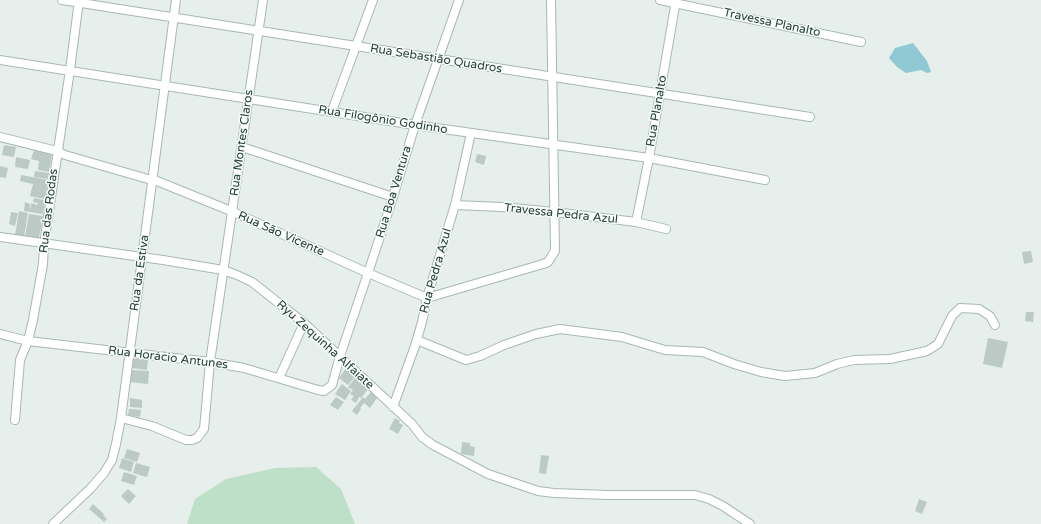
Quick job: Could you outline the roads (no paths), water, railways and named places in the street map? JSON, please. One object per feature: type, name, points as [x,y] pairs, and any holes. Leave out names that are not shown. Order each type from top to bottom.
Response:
[{"type":"street","name":"Rua Sebastião Quadros","points":[[62,0],[79,1],[174,18],[810,117]]},
{"type":"street","name":"Rua da Estiva","points":[[54,524],[90,488],[108,467],[112,460],[116,444],[121,418],[176,0]]},
{"type":"street","name":"Rua Montes Claros","points":[[121,418],[152,426],[186,440],[197,438],[204,429],[210,362],[263,0]]},
{"type":"street","points":[[332,111],[372,0]]},
{"type":"street","name":"Rua Boa Ventura","points":[[332,385],[340,356],[393,197],[414,125],[459,0]]},
{"type":"street","points":[[427,298],[543,264],[548,262],[555,251],[551,0]]},
{"type":"street","name":"Travessa Planalto","points":[[660,0],[676,1],[861,42]]},
{"type":"street","name":"Rua das Rodas","points":[[15,420],[20,360],[28,341],[43,264],[44,244],[79,1]]},
{"type":"street","name":"Rua Planalto","points":[[636,222],[649,158],[676,1]]},
{"type":"street","name":"Rua Filogônio Godinho","points":[[1,63],[70,70],[414,125],[649,158],[765,180]]},
{"type":"street","name":"Rua Pedra Azul","points":[[393,407],[417,340],[427,298],[455,205],[471,133]]},
{"type":"street","name":"Rua São Vicente","points":[[0,137],[57,151],[65,155],[140,177],[152,179],[232,211],[368,273],[427,298]]},
{"type":"street","points":[[242,147],[393,197]]},
{"type":"street","name":"Travessa Pedra Azul","points":[[455,205],[502,207],[554,212],[636,222],[666,229]]},
{"type":"street","name":"Ryu Zequinha Alfaiate","points":[[0,237],[142,257],[223,270],[237,275],[252,282],[304,323],[412,424],[422,437],[433,445],[488,474],[538,491],[554,493],[608,495],[695,495],[709,499],[750,524]]},
{"type":"street","points":[[417,340],[466,360],[536,334],[560,329],[622,337],[665,350],[704,352],[734,364],[761,372],[785,376],[815,372],[854,360],[890,359],[926,351],[938,344],[952,316],[960,308],[978,309],[990,316],[995,325]]},
{"type":"street","points":[[279,378],[304,323]]},
{"type":"street","name":"Rua Horácio Antunes","points":[[0,334],[28,341],[210,362],[244,368],[324,391],[332,385]]},
{"type":"water","points":[[913,43],[927,61],[931,72],[927,73],[921,70],[906,73],[897,67],[889,58],[895,48]]}]
